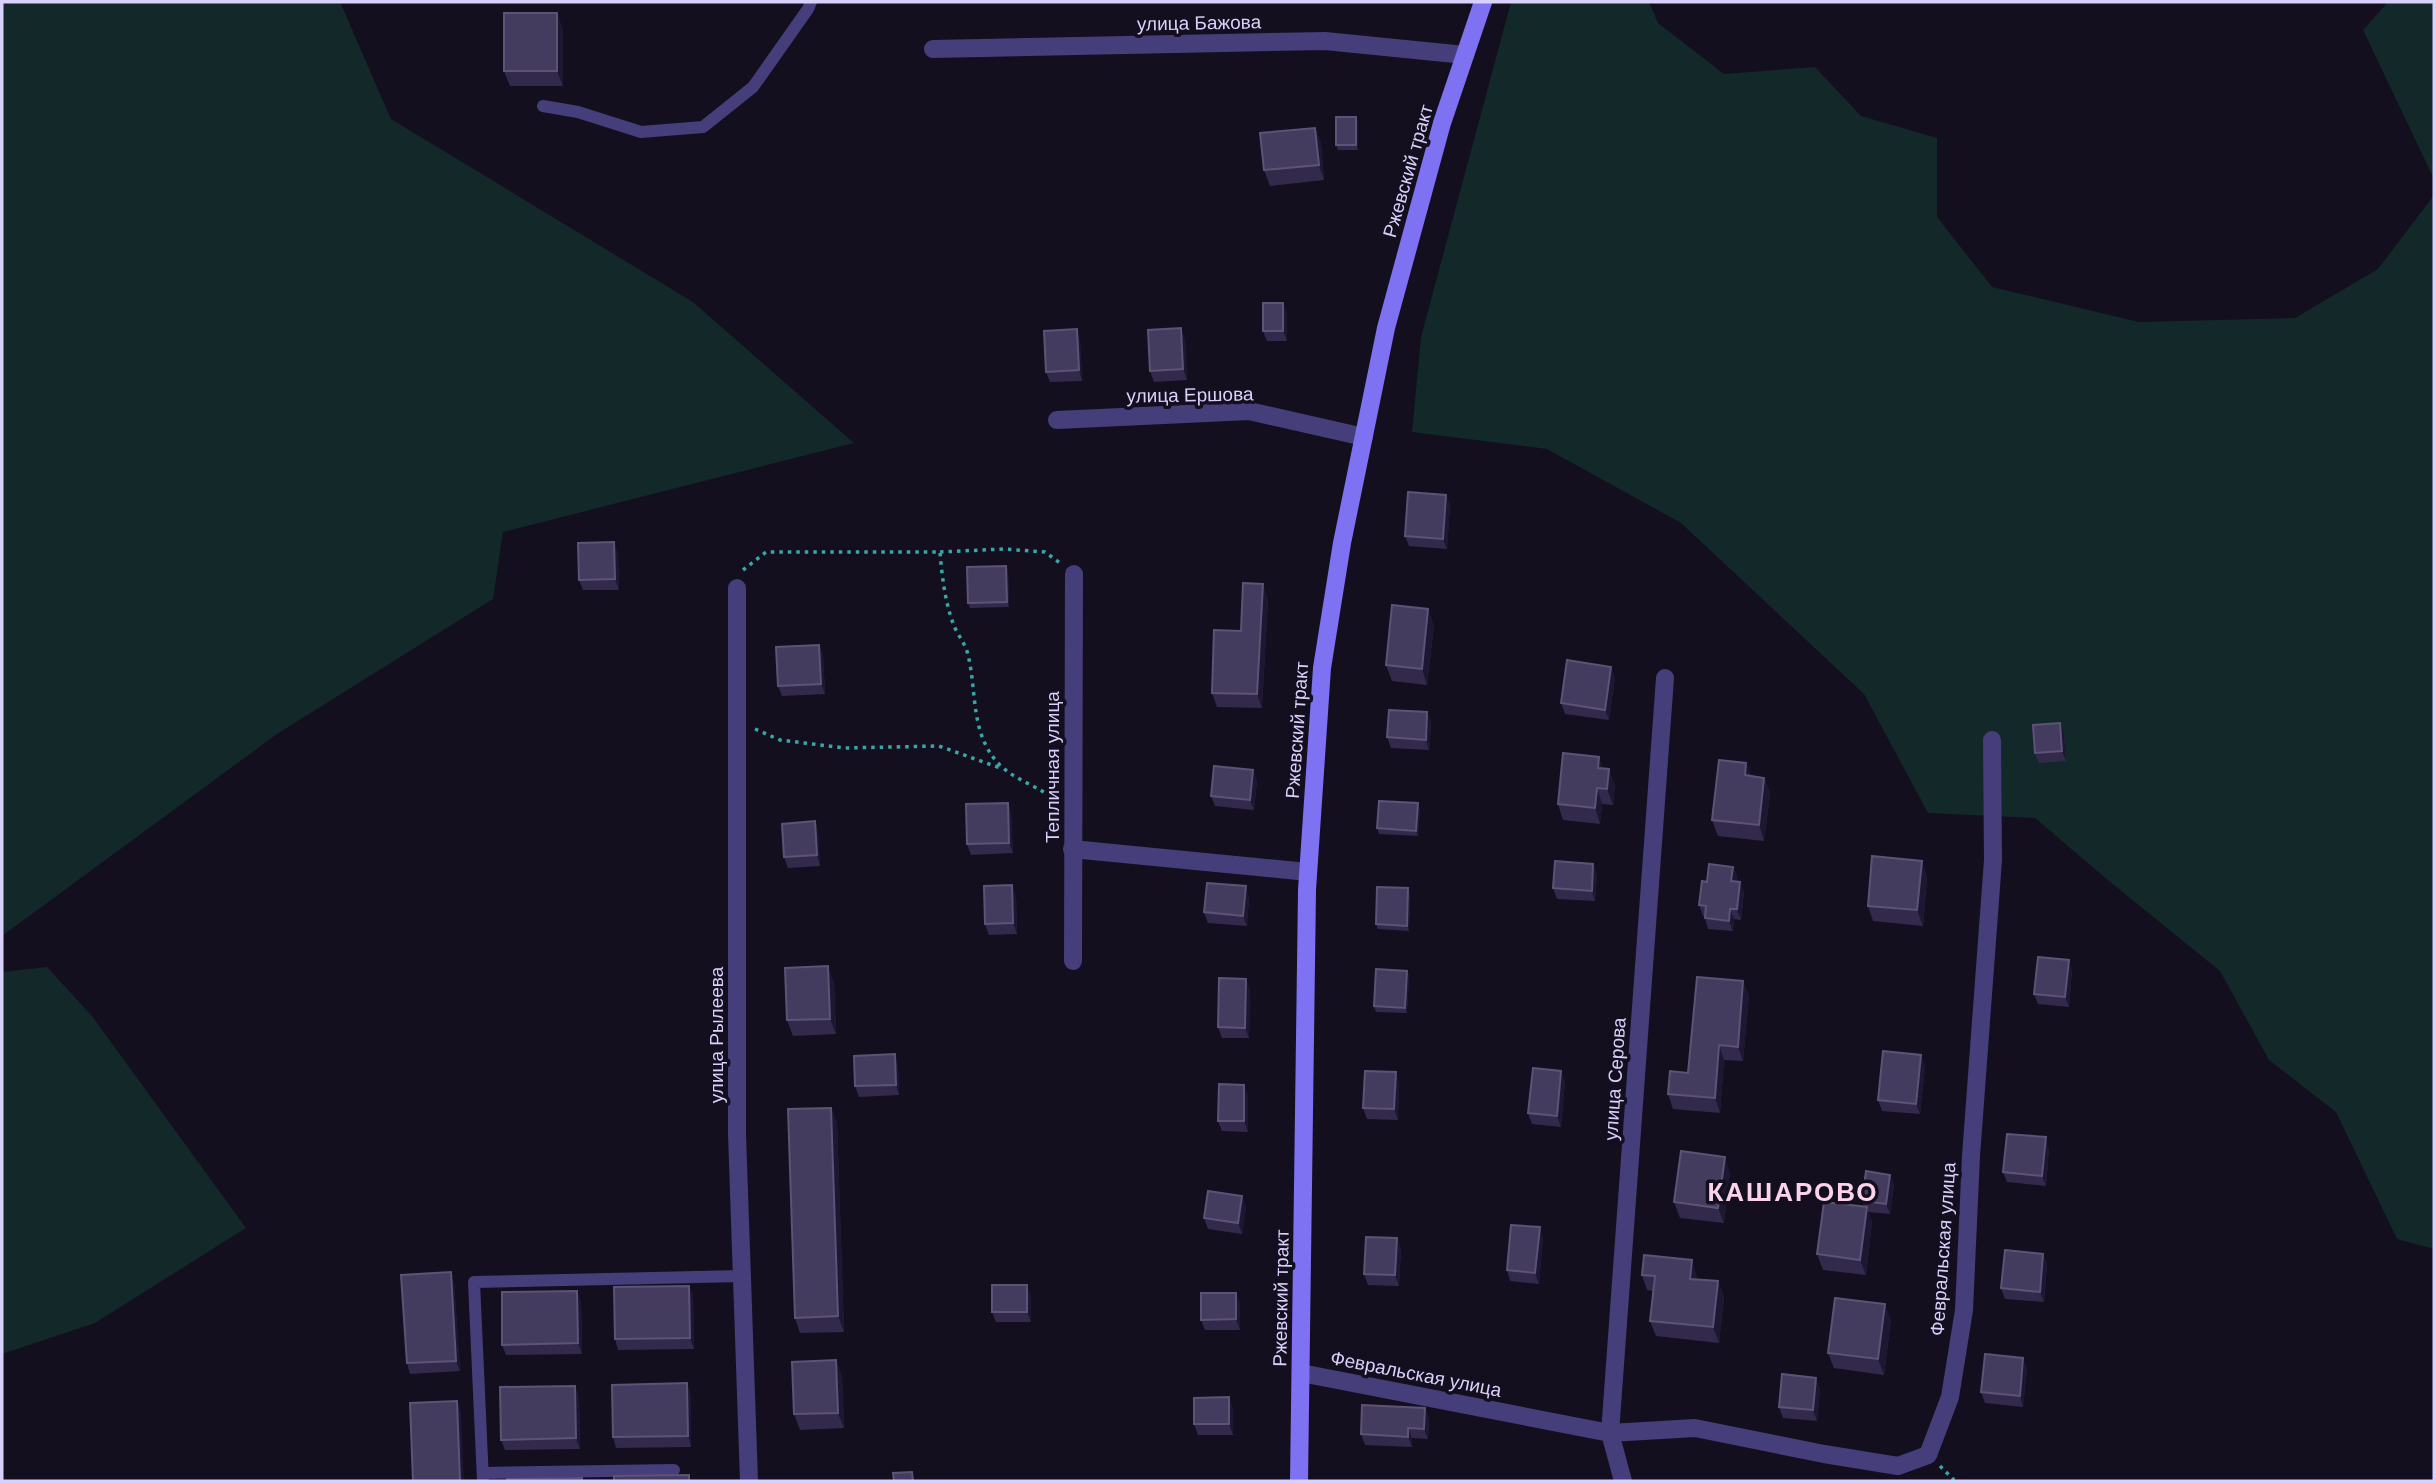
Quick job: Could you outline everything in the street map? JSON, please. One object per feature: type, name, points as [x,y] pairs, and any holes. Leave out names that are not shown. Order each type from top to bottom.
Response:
[{"type":"main road","name":"Ржевский тракт","points":[[1299,1481],[1308,872],[1322,668],[1342,544],[1386,328],[1442,122],[1483,2]]},
{"type":"street","name":"улица Бажова","points":[[933,49],[1325,41],[1465,55]]},
{"type":"street","name":"улица Ершова","points":[[1057,420],[1249,411],[1364,437]]},
{"type":"street","name":"Тепличная улица","points":[[1073,961],[1074,574]]},
{"type":"street","name":"улица Рылеева","points":[[737,587],[737,1134],[749,1481]]},
{"type":"street","name":"улица Серова","points":[[1623,1481],[1611,1433],[1665,678]]},
{"type":"street","name":"Февральская улица","points":[[1301,1373],[1611,1433],[1695,1428],[1898,1466],[1928,1455],[1951,1397],[1964,1310],[1972,1143],[1993,860],[1992,740]]},
{"type":"street","points":[[1072,849],[1308,872]]},
{"type":"lane","points":[[543,106],[578,112],[641,132],[703,127],[753,87],[811,2]]},
{"type":"lane","points":[[674,1470],[483,1477],[474,1282],[742,1276]]},
{"type":"path","points":[[737,587],[742,571],[766,552],[940,552],[1003,548],[1045,552],[1074,574]]},
{"type":"path","points":[[940,552],[942,583],[954,625],[968,654],[973,702],[982,738],[998,762],[1008,771],[1022,781],[1044,790],[1072,815]]},
{"type":"path","points":[[737,720],[780,740],[845,748],[939,746],[1008,771]]},
{"type":"path","points":[[1928,1455],[1954,1480],[1960,1481]]},
{"type":"green space","points":[[2,2],[340,2],[391,119],[693,302],[854,443],[503,532],[493,599],[277,734],[2,936]]},
{"type":"green space","points":[[1511,2],[1649,2],[1658,23],[1724,74],[1815,67],[1861,116],[1937,138],[1937,217],[1992,287],[2139,322],[2295,318],[2378,269],[2434,195],[2434,1249],[2397,1239],[2336,1112],[2269,1060],[2220,971],[2035,818],[1928,813],[1864,694],[1681,523],[1547,449],[1412,432],[1421,337]]},
{"type":"green space","points":[[2388,2],[2434,2],[2434,179],[2363,30]]},
{"type":"green space","points":[[47,967],[92,1016],[246,1228],[95,1323],[2,1354],[2,972]]},
{"type":"building","points":[[504,13],[557,13],[557,71],[504,71]]},
{"type":"building","points":[[1336,117],[1356,117],[1356,145],[1336,145]]},
{"type":"building","points":[[1315,128],[1319,165],[1264,170],[1260,133]]},
{"type":"building","points":[[1263,303],[1283,303],[1283,331],[1263,331]]},
{"type":"building","points":[[1181,328],[1183,369],[1150,371],[1148,330]]},
{"type":"building","points":[[1077,329],[1079,370],[1046,372],[1044,331]]},
{"type":"building","points":[[1408,492],[1446,495],[1443,539],[1405,536]]},
{"type":"building","points":[[614,542],[615,579],[579,580],[578,543]]},
{"type":"building","points":[[1006,566],[1007,602],[968,603],[967,567]]},
{"type":"building","points":[[1243,583],[1263,584],[1257,694],[1212,693],[1214,630],[1241,631]]},
{"type":"building","points":[[1392,605],[1428,609],[1422,669],[1386,665]]},
{"type":"building","points":[[819,645],[821,684],[778,686],[776,647]]},
{"type":"building","points":[[1567,660],[1611,667],[1605,710],[1561,703]]},
{"type":"building","points":[[1389,710],[1427,712],[1426,740],[1387,737]]},
{"type":"building","points":[[2060,723],[2062,751],[2035,753],[2033,725]]},
{"type":"building","points":[[1563,753],[1599,757],[1598,768],[1609,769],[1607,789],[1597,788],[1595,808],[1558,804]]},
{"type":"building","points":[[1719,760],[1746,763],[1745,775],[1764,778],[1759,825],[1712,820]]},
{"type":"building","points":[[1214,766],[1253,770],[1250,800],[1211,796]]},
{"type":"building","points":[[1379,801],[1418,803],[1416,831],[1377,828]]},
{"type":"building","points":[[1008,803],[1009,843],[967,844],[966,804]]},
{"type":"building","points":[[815,821],[817,855],[784,857],[782,824]]},
{"type":"building","points":[[1872,856],[1922,861],[1917,910],[1868,906]]},
{"type":"building","points":[[1555,861],[1593,864],[1592,891],[1553,888]]},
{"type":"building","points":[[1709,864],[1733,867],[1731,881],[1740,882],[1737,909],[1730,909],[1729,921],[1705,918],[1706,906],[1699,905],[1702,881],[1707,882]]},
{"type":"building","points":[[1207,883],[1246,886],[1243,916],[1204,912]]},
{"type":"building","points":[[1012,885],[1013,923],[985,924],[984,886]]},
{"type":"building","points":[[1377,887],[1408,888],[1407,926],[1376,924]]},
{"type":"building","points":[[2038,957],[2069,960],[2065,997],[2034,994]]},
{"type":"building","points":[[828,966],[830,1019],[787,1020],[785,968]]},
{"type":"building","points":[[1376,969],[1407,971],[1405,1008],[1374,1006]]},
{"type":"building","points":[[1697,977],[1743,981],[1738,1047],[1719,1045],[1715,1098],[1668,1094],[1670,1071],[1688,1073]]},
{"type":"building","points":[[1219,978],[1246,979],[1245,1028],[1218,1027]]},
{"type":"building","points":[[1883,1051],[1921,1055],[1916,1104],[1878,1100]]},
{"type":"building","points":[[895,1054],[896,1085],[855,1086],[854,1056]]},
{"type":"building","points":[[1533,1068],[1561,1071],[1557,1116],[1528,1113]]},
{"type":"building","points":[[1365,1071],[1396,1072],[1394,1109],[1363,1108]]},
{"type":"building","points":[[1219,1084],[1244,1085],[1244,1121],[1218,1121]]},
{"type":"building","points":[[831,1108],[838,1316],[795,1318],[788,1109]]},
{"type":"building","points":[[2007,1134],[2046,1137],[2042,1176],[2003,1172]]},
{"type":"building","points":[[1681,1151],[1725,1157],[1718,1208],[1674,1202]]},
{"type":"building","points":[[1866,1171],[1890,1175],[1886,1204],[1862,1201]]},
{"type":"building","points":[[1208,1191],[1242,1196],[1238,1223],[1204,1218]]},
{"type":"building","points":[[1824,1202],[1867,1207],[1860,1260],[1817,1254]]},
{"type":"building","points":[[1511,1225],[1540,1227],[1535,1273],[1507,1270]]},
{"type":"building","points":[[1366,1237],[1397,1238],[1395,1275],[1364,1274]]},
{"type":"building","points":[[2005,1250],[2043,1254],[2040,1292],[2001,1288]]},
{"type":"building","points":[[1644,1255],[1692,1260],[1690,1279],[1718,1281],[1713,1327],[1650,1321],[1655,1276],[1642,1275]]},
{"type":"building","points":[[451,1272],[456,1361],[407,1363],[401,1275]]},
{"type":"building","points":[[992,1285],[1027,1285],[1027,1312],[992,1312]]},
{"type":"building","points":[[689,1286],[690,1338],[615,1339],[614,1287]]},
{"type":"building","points":[[577,1291],[578,1343],[502,1345],[502,1292]]},
{"type":"building","points":[[1201,1293],[1236,1293],[1236,1319],[1201,1320]]},
{"type":"building","points":[[1835,1298],[1885,1304],[1878,1359],[1828,1353]]},
{"type":"building","points":[[1985,1354],[2023,1358],[2020,1396],[1981,1392]]},
{"type":"building","points":[[836,1360],[838,1413],[794,1414],[792,1362]]},
{"type":"building","points":[[1782,1374],[1816,1378],[1813,1410],[1779,1407]]},
{"type":"building","points":[[687,1383],[688,1436],[613,1437],[612,1385]]},
{"type":"building","points":[[575,1386],[576,1438],[501,1440],[500,1387]]},
{"type":"building","points":[[1229,1397],[1229,1424],[1194,1424],[1194,1398]]},
{"type":"building","points":[[457,1401],[460,1481],[413,1481],[410,1403]]},
{"type":"building","points":[[1362,1405],[1425,1408],[1424,1429],[1408,1428],[1408,1437],[1361,1434]]},
{"type":"building","points":[[912,1472],[913,1481],[894,1481],[893,1473]]},
{"type":"building","points":[[689,1475],[689,1481],[614,1481],[614,1476]]},
{"type":"building","points":[[582,1478],[582,1481],[507,1481],[507,1479]]},
{"type":"district","name":"КАШАРОВО","points":[[1793,1192]]}]
